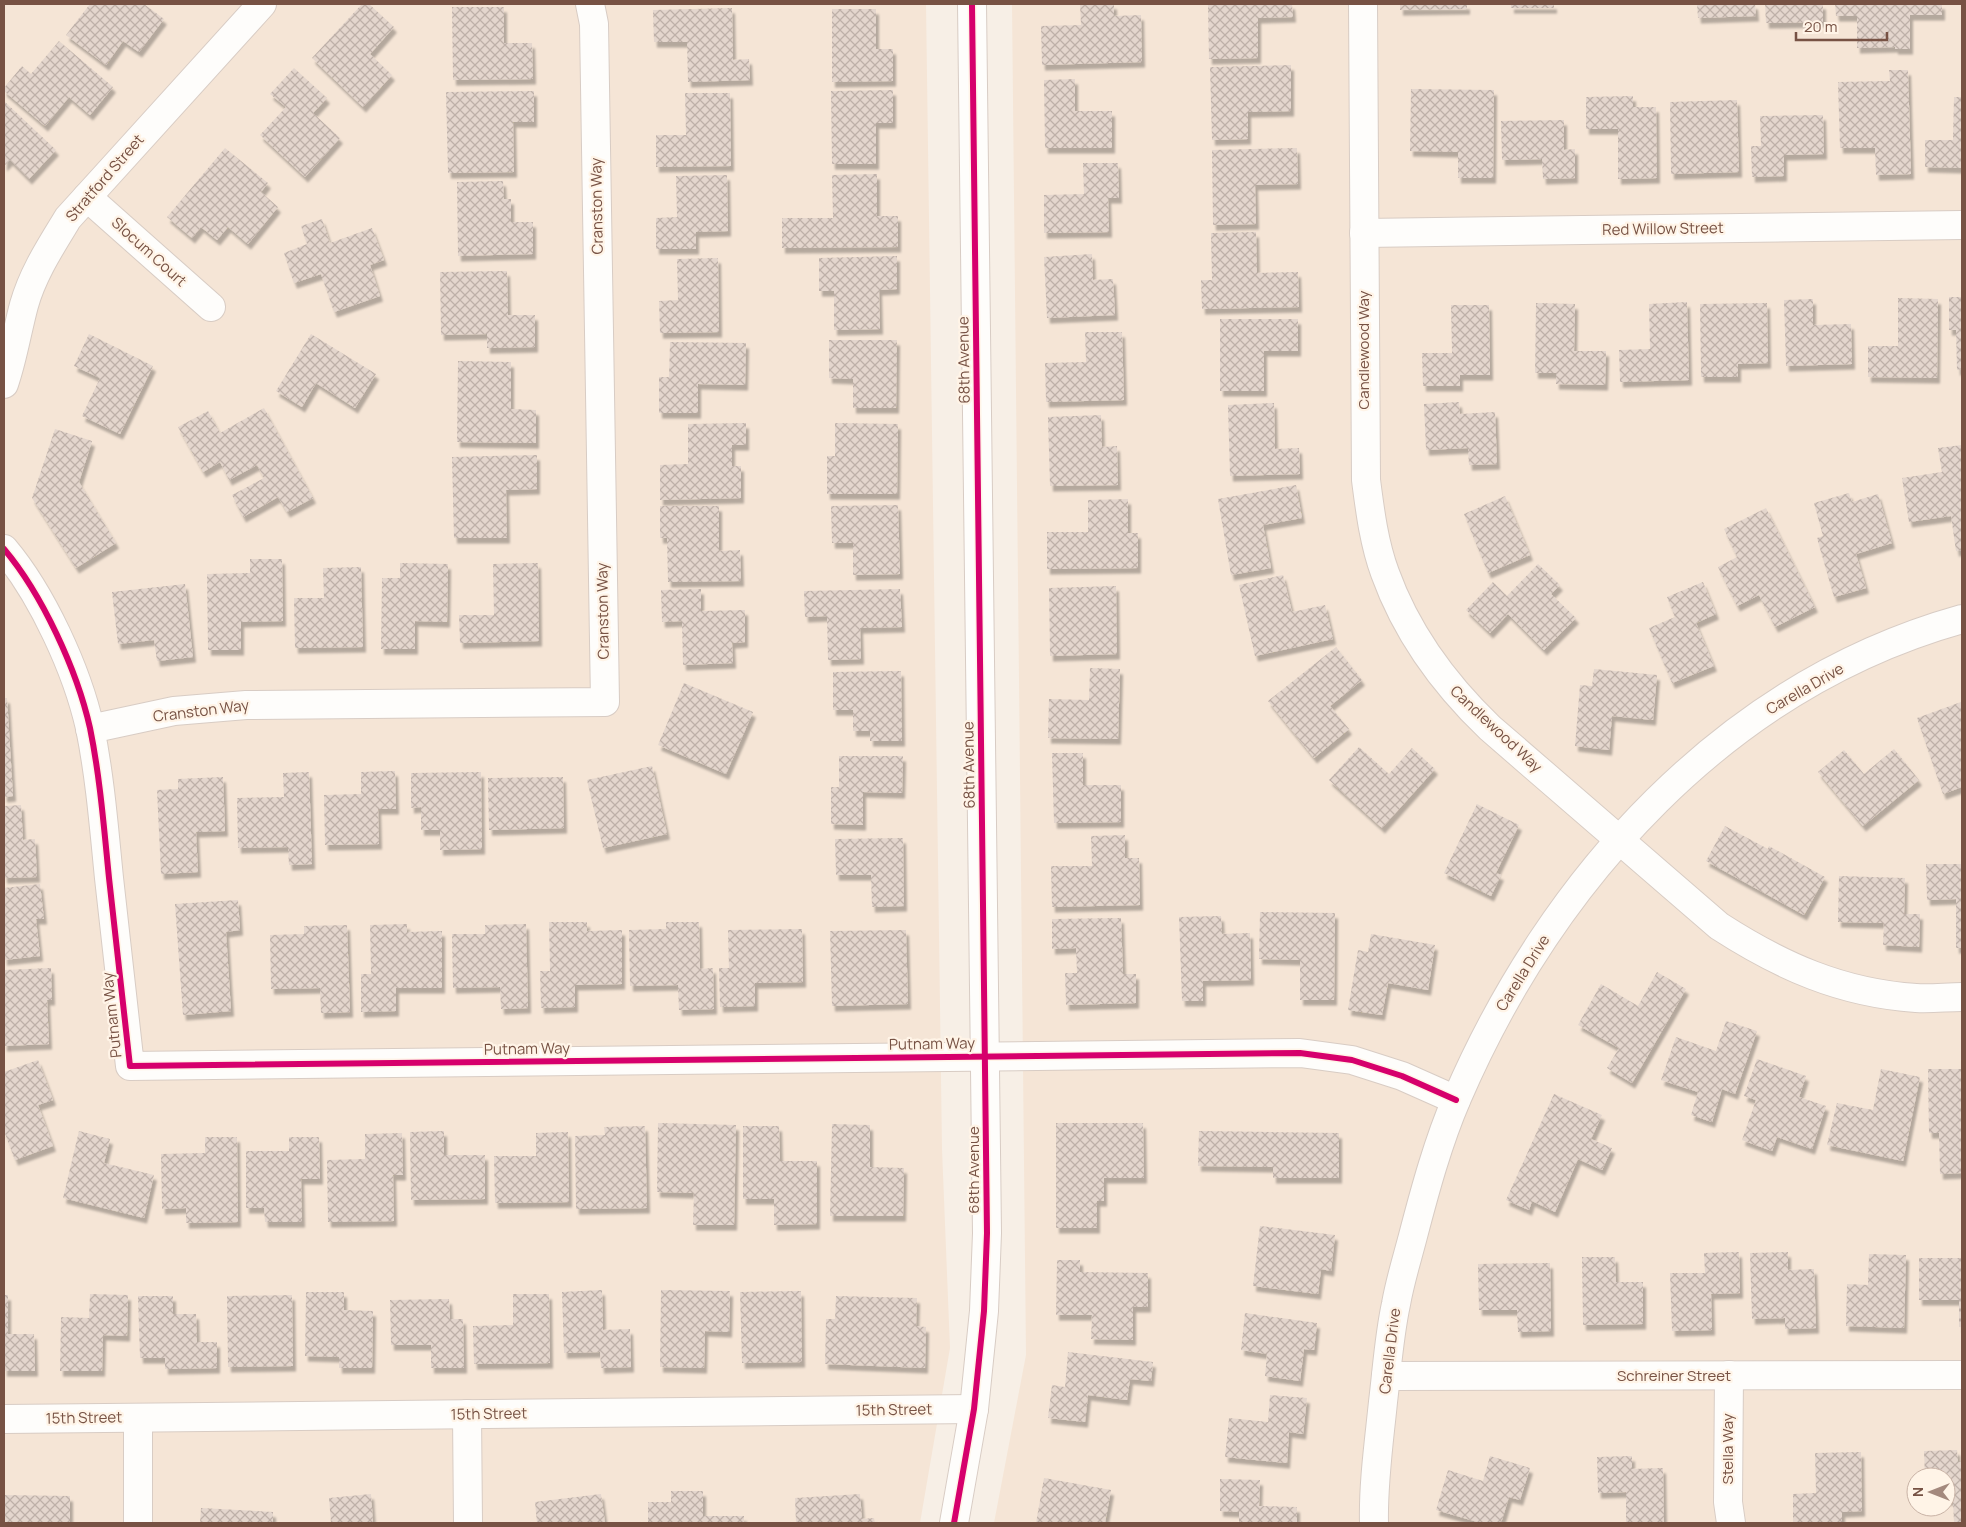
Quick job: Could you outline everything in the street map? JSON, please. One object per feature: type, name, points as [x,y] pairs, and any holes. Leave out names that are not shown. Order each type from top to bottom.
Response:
[{"type":"street","name":"Stratford Street","points":[[4,384],[24,304],[42,259],[68,218],[262,4]]},
{"type":"street","name":"Cranston Way","points":[[90,729],[174,711],[246,705],[605,702],[594,34],[590,4]]},
{"type":"street","name":"68th Avenue","points":[[954,1523],[974,1410],[984,1311],[987,1233],[972,4]]},
{"type":"street","name":"Candlewood Way","points":[[1362,4],[1366,480],[1372,524],[1385,573],[1408,625],[1431,663],[1463,702],[1719,926],[1756,950],[1801,972],[1843,986],[1917,998],[1962,997]]},
{"type":"street","name":"Slocum Court","points":[[87,197],[211,307]]},
{"type":"street","name":"Red Willow Street","points":[[1364,233],[1962,225]]},
{"type":"street","name":"Putnam Way","points":[[4,549],[38,599],[64,650],[90,729],[99,782],[130,1066],[1300,1053],[1352,1060],[1402,1076],[1456,1100]]},
{"type":"street","name":"Carella Drive","points":[[1374,1523],[1376,1470],[1396,1304],[1427,1184],[1456,1100],[1492,1023],[1532,955],[1577,891],[1619,840],[1668,788],[1725,740],[1787,697],[1842,667],[1899,640],[1962,619]]},
{"type":"street","name":"Stella Way","points":[[1729,1375],[1728,1502],[1731,1523]]},
{"type":"street","name":"Schreiner Street","points":[[1386,1376],[1962,1375]]},
{"type":"street","name":"15th Street","points":[[4,1419],[974,1410]]},
{"type":"street","points":[[467,1414],[468,1523]]},
{"type":"street","points":[[138,1418],[138,1523]]},
{"type":"shaded area","points":[[4,4],[926,4],[942,1149],[950,1348],[920,1523],[4,1523]]},
{"type":"shaded area","points":[[1012,4],[1962,4],[1962,1523],[994,1523],[1026,1355]]},
{"type":"building","points":[[90,4],[144,4],[164,19],[139,52],[123,41],[106,65],[66,35]]},
{"type":"building","points":[[362,4],[369,4],[394,27],[370,54],[392,75],[363,107],[312,58]]},
{"type":"building","points":[[1080,4],[1114,4],[1114,16],[1141,15],[1142,62],[1042,65],[1041,26],[1081,25]]},
{"type":"building","points":[[1208,4],[1292,4],[1293,17],[1258,18],[1258,58],[1209,59]]},
{"type":"building","points":[[1400,4],[1467,4],[1467,9],[1400,10]]},
{"type":"building","points":[[1511,4],[1554,4],[1554,8],[1511,8]]},
{"type":"building","points":[[1697,4],[1755,4],[1756,16],[1698,18]]},
{"type":"building","points":[[1765,4],[1823,4],[1823,22],[1766,23]]},
{"type":"building","points":[[1835,4],[1942,4],[1942,15],[1910,15],[1910,49],[1895,49],[1895,47],[1857,48],[1857,16],[1836,16]]},
{"type":"building","points":[[452,7],[504,7],[504,43],[532,43],[533,79],[453,80]]},
{"type":"building","points":[[732,8],[733,60],[749,59],[750,80],[688,82],[687,42],[654,42],[653,10]]},
{"type":"building","points":[[832,9],[876,9],[876,49],[893,49],[893,81],[832,82]]},
{"type":"building","points":[[59,41],[113,87],[90,115],[69,97],[45,126],[4,91],[4,88],[22,66],[31,74]]},
{"type":"building","points":[[1291,65],[1291,111],[1248,112],[1248,139],[1212,140],[1210,67]]},
{"type":"building","points":[[294,68],[327,98],[313,113],[340,138],[305,177],[260,135],[286,107],[270,94]]},
{"type":"building","points":[[1889,70],[1908,70],[1911,174],[1876,175],[1875,148],[1840,148],[1838,82],[1890,81]]},
{"type":"building","points":[[1075,79],[1075,111],[1112,111],[1112,148],[1045,148],[1044,80]]},
{"type":"building","points":[[1411,89],[1494,90],[1493,178],[1458,178],[1458,152],[1410,151]]},
{"type":"building","points":[[893,90],[893,123],[876,123],[876,164],[832,164],[831,91]]},
{"type":"building","points":[[534,91],[534,122],[513,122],[514,172],[448,173],[446,92]]},
{"type":"building","points":[[685,93],[730,93],[731,166],[656,167],[656,135],[686,135]]},
{"type":"building","points":[[1633,96],[1633,107],[1656,107],[1657,178],[1618,179],[1618,129],[1586,129],[1586,97]]},
{"type":"building","points":[[1954,97],[1962,97],[1962,168],[1925,167],[1925,140],[1953,140]]},
{"type":"building","points":[[1737,100],[1739,172],[1671,174],[1670,102]]},
{"type":"building","points":[[4,101],[56,150],[29,179],[10,160],[4,166]]},
{"type":"building","points":[[1823,115],[1824,154],[1784,155],[1784,176],[1752,177],[1751,146],[1761,146],[1760,116]]},
{"type":"building","points":[[1564,120],[1564,150],[1575,149],[1575,178],[1543,179],[1542,159],[1502,160],[1501,121]]},
{"type":"building","points":[[225,148],[268,183],[261,192],[278,207],[248,244],[228,227],[217,240],[201,227],[192,238],[167,217]]},
{"type":"building","points":[[1297,148],[1298,184],[1255,185],[1256,224],[1213,225],[1212,150]]},
{"type":"building","points":[[1083,163],[1118,163],[1119,198],[1108,198],[1109,232],[1044,233],[1044,195],[1084,194]]},
{"type":"building","points":[[877,174],[877,216],[898,216],[898,247],[782,248],[782,218],[833,218],[832,175]]},
{"type":"building","points":[[727,175],[728,231],[696,232],[696,249],[656,249],[656,218],[677,217],[676,176]]},
{"type":"building","points":[[503,181],[504,199],[511,199],[511,222],[533,222],[533,254],[458,256],[457,182]]},
{"type":"building","points":[[322,219],[330,243],[372,228],[384,260],[370,265],[380,296],[334,312],[321,274],[294,283],[284,253],[307,244],[301,226]]},
{"type":"building","points":[[1256,232],[1257,273],[1298,272],[1299,307],[1202,309],[1201,280],[1212,280],[1211,233]]},
{"type":"building","points":[[1092,254],[1093,280],[1113,279],[1115,315],[1047,318],[1044,257]]},
{"type":"building","points":[[897,256],[897,289],[879,290],[880,329],[834,330],[834,291],[819,291],[819,258]]},
{"type":"building","points":[[718,258],[719,332],[660,333],[659,301],[678,300],[677,259]]},
{"type":"building","points":[[507,271],[508,315],[535,315],[535,347],[487,348],[487,334],[441,335],[440,272]]},
{"type":"building","points":[[1949,297],[1962,297],[1962,369],[1957,370],[1956,330],[1949,330]]},
{"type":"building","points":[[1898,298],[1938,299],[1937,378],[1868,377],[1868,346],[1898,346]]},
{"type":"building","points":[[1813,299],[1813,325],[1851,324],[1852,364],[1786,366],[1784,300]]},
{"type":"building","points":[[1687,302],[1689,380],[1620,382],[1619,350],[1650,349],[1649,304]]},
{"type":"building","points":[[1536,303],[1575,304],[1574,351],[1606,351],[1605,385],[1556,384],[1556,373],[1535,373]]},
{"type":"building","points":[[1767,303],[1768,363],[1738,364],[1738,377],[1701,377],[1700,304]]},
{"type":"building","points":[[1451,305],[1489,305],[1490,375],[1460,375],[1460,386],[1423,386],[1422,353],[1452,353]]},
{"type":"building","points":[[1220,319],[1298,319],[1298,351],[1264,351],[1264,391],[1220,391]]},
{"type":"building","points":[[1085,332],[1122,332],[1124,400],[1046,402],[1045,363],[1086,362]]},
{"type":"building","points":[[89,334],[153,366],[120,434],[82,416],[100,378],[74,366]]},
{"type":"building","points":[[311,334],[376,374],[355,408],[316,383],[302,407],[276,391]]},
{"type":"building","points":[[829,340],[897,340],[896,408],[853,408],[853,379],[829,378]]},
{"type":"building","points":[[670,342],[746,343],[745,385],[698,384],[698,413],[659,413],[659,377],[669,377]]},
{"type":"building","points":[[458,361],[511,362],[511,409],[536,410],[536,443],[457,442]]},
{"type":"building","points":[[1459,402],[1460,414],[1495,412],[1497,464],[1469,465],[1468,448],[1426,450],[1424,404]]},
{"type":"building","points":[[1274,403],[1275,449],[1299,448],[1300,474],[1230,476],[1228,405]]},
{"type":"building","points":[[264,408],[313,498],[287,512],[278,497],[243,517],[232,495],[264,478],[257,465],[229,480],[220,462],[203,472],[178,427],[208,411],[220,433]]},
{"type":"building","points":[[1101,415],[1102,447],[1117,446],[1118,485],[1050,486],[1048,417]]},
{"type":"building","points":[[746,423],[746,445],[732,445],[732,466],[741,466],[741,498],[660,500],[660,465],[688,464],[688,424]]},
{"type":"building","points":[[835,423],[898,424],[897,494],[827,494],[827,456],[835,456]]},
{"type":"building","points":[[55,429],[92,441],[79,482],[116,543],[76,568],[32,498]]},
{"type":"building","points":[[1962,445],[1962,550],[1956,551],[1951,516],[1909,522],[1902,478],[1942,472],[1938,448]]},
{"type":"building","points":[[537,455],[537,489],[506,490],[507,538],[454,538],[452,457]]},
{"type":"building","points":[[1296,485],[1302,518],[1263,525],[1271,568],[1231,575],[1218,499]]},
{"type":"building","points":[[1849,493],[1852,502],[1878,494],[1892,543],[1856,554],[1866,588],[1834,597],[1817,538],[1823,536],[1814,503]]},
{"type":"building","points":[[1505,496],[1530,555],[1488,573],[1464,514]]},
{"type":"building","points":[[1128,499],[1128,533],[1138,533],[1138,568],[1047,569],[1047,532],[1088,532],[1088,500]]},
{"type":"building","points":[[898,505],[900,574],[853,575],[853,543],[832,543],[831,506]]},
{"type":"building","points":[[660,506],[719,506],[719,551],[740,550],[741,581],[668,582],[667,538],[660,538]]},
{"type":"building","points":[[1766,508],[1815,607],[1775,627],[1759,595],[1737,606],[1718,567],[1737,557],[1724,529]]},
{"type":"building","points":[[250,559],[282,559],[283,621],[241,622],[241,650],[208,650],[207,574],[250,573]]},
{"type":"building","points":[[400,563],[448,564],[447,622],[415,621],[415,649],[381,649],[382,578],[400,578]]},
{"type":"building","points":[[538,563],[539,641],[460,643],[459,615],[494,615],[493,564]]},
{"type":"building","points":[[1538,564],[1560,585],[1551,594],[1576,618],[1544,650],[1508,614],[1490,633],[1466,610],[1493,582],[1507,596]]},
{"type":"building","points":[[361,567],[363,647],[295,648],[294,598],[324,598],[323,568]]},
{"type":"building","points":[[1283,575],[1292,612],[1325,605],[1333,639],[1255,656],[1239,585]]},
{"type":"building","points":[[1703,582],[1716,614],[1696,623],[1714,666],[1672,683],[1649,628],[1675,617],[1667,597]]},
{"type":"building","points":[[185,584],[193,657],[157,661],[154,640],[118,644],[112,592]]},
{"type":"building","points":[[1116,586],[1117,654],[1050,656],[1049,588]]},
{"type":"building","points":[[701,589],[701,611],[745,610],[745,642],[732,643],[733,663],[683,665],[682,621],[662,622],[661,590]]},
{"type":"building","points":[[900,589],[902,627],[860,628],[861,659],[828,660],[827,616],[805,617],[804,591]]},
{"type":"building","points":[[1336,647],[1362,680],[1330,706],[1349,729],[1314,758],[1268,701]]},
{"type":"building","points":[[1090,668],[1120,669],[1118,739],[1048,738],[1049,699],[1089,700]]},
{"type":"building","points":[[1594,669],[1657,675],[1653,720],[1612,716],[1609,750],[1575,746],[1580,685],[1592,686]]},
{"type":"building","points":[[901,671],[902,741],[870,741],[870,731],[853,731],[853,710],[833,710],[833,672]]},
{"type":"building","points":[[684,683],[753,712],[726,774],[658,745]]},
{"type":"building","points":[[4,698],[7,698],[13,796],[4,797]]},
{"type":"building","points":[[1961,702],[1962,787],[1943,794],[1917,718]]},
{"type":"building","points":[[1359,747],[1389,774],[1412,748],[1435,769],[1382,828],[1329,780]]},
{"type":"building","points":[[1894,749],[1919,780],[1863,826],[1818,772],[1844,750],[1864,774]]},
{"type":"building","points":[[1052,753],[1083,753],[1083,785],[1121,785],[1121,822],[1054,823]]},
{"type":"building","points":[[839,756],[903,756],[902,793],[863,792],[863,825],[831,824],[831,787],[839,787]]},
{"type":"building","points":[[652,766],[667,834],[603,848],[587,780]]},
{"type":"building","points":[[395,771],[396,809],[378,809],[379,844],[325,845],[324,795],[361,794],[361,772]]},
{"type":"building","points":[[309,772],[312,864],[289,865],[288,847],[238,848],[237,798],[284,797],[283,773]]},
{"type":"building","points":[[481,772],[482,849],[440,850],[440,830],[421,830],[421,807],[411,808],[411,773]]},
{"type":"building","points":[[223,777],[225,831],[196,832],[198,872],[161,874],[157,790],[178,789],[178,779]]},
{"type":"building","points":[[563,777],[564,828],[489,830],[488,778]]},
{"type":"building","points":[[1477,804],[1519,825],[1496,873],[1501,875],[1491,896],[1444,873]]},
{"type":"building","points":[[21,805],[23,840],[35,839],[37,877],[4,878],[4,806]]},
{"type":"building","points":[[1725,826],[1768,849],[1769,846],[1825,877],[1804,915],[1706,861]]},
{"type":"building","points":[[1125,835],[1125,858],[1139,858],[1140,905],[1052,907],[1051,866],[1092,866],[1091,836]]},
{"type":"building","points":[[903,838],[904,906],[872,907],[871,875],[836,875],[835,839]]},
{"type":"building","points":[[1926,864],[1962,864],[1962,948],[1956,948],[1956,899],[1927,900]]},
{"type":"building","points":[[1839,876],[1905,878],[1904,914],[1920,914],[1919,947],[1883,945],[1884,923],[1838,922]]},
{"type":"building","points":[[40,884],[44,919],[36,919],[40,956],[4,960],[4,888]]},
{"type":"building","points":[[238,900],[240,930],[226,932],[231,1011],[183,1015],[175,904]]},
{"type":"building","points":[[1260,912],[1335,913],[1334,1000],[1300,1000],[1300,960],[1259,959]]},
{"type":"building","points":[[1221,916],[1222,934],[1250,933],[1251,980],[1203,981],[1203,1001],[1182,1001],[1179,917]]},
{"type":"building","points":[[1121,918],[1123,974],[1136,974],[1136,1003],[1066,1005],[1065,973],[1077,973],[1076,948],[1052,949],[1052,919]]},
{"type":"building","points":[[549,922],[587,922],[587,931],[622,930],[622,984],[575,985],[575,1007],[541,1008],[540,971],[550,971]]},
{"type":"building","points":[[666,922],[699,922],[700,969],[713,968],[714,1009],[679,1010],[678,985],[630,986],[629,930],[666,929]]},
{"type":"building","points":[[407,924],[407,932],[442,931],[442,988],[396,988],[396,1011],[361,1012],[361,974],[371,974],[370,925]]},
{"type":"building","points":[[526,924],[528,1008],[501,1009],[500,987],[453,988],[452,934],[485,934],[485,925]]},
{"type":"building","points":[[347,925],[350,1012],[321,1013],[320,988],[271,989],[270,935],[304,934],[304,926]]},
{"type":"building","points":[[802,929],[803,982],[755,983],[755,1006],[720,1007],[719,968],[729,968],[728,930]]},
{"type":"building","points":[[906,930],[908,1004],[832,1006],[830,931]]},
{"type":"building","points":[[1371,934],[1435,945],[1428,990],[1388,983],[1382,1015],[1348,1010],[1358,950],[1368,952]]},
{"type":"building","points":[[51,968],[52,1000],[47,1000],[49,1044],[4,1046],[4,970]]},
{"type":"building","points":[[1657,972],[1686,989],[1632,1083],[1607,1068],[1619,1048],[1578,1025],[1601,984],[1638,1006]]},
{"type":"building","points":[[1726,1021],[1757,1031],[1735,1094],[1722,1089],[1712,1122],[1691,1115],[1698,1092],[1661,1080],[1676,1037],[1716,1051]]},
{"type":"building","points":[[1757,1059],[1806,1076],[1799,1097],[1826,1106],[1812,1149],[1777,1137],[1772,1151],[1742,1140],[1756,1100],[1744,1096]]},
{"type":"building","points":[[38,1060],[53,1100],[38,1105],[53,1146],[15,1160],[4,1131],[4,1072]]},
{"type":"building","points":[[1881,1069],[1920,1077],[1903,1161],[1827,1145],[1837,1103],[1873,1110]]},
{"type":"building","points":[[1928,1069],[1962,1069],[1962,1173],[1940,1174],[1939,1133],[1929,1133]]},
{"type":"building","points":[[1554,1094],[1602,1115],[1591,1139],[1612,1148],[1602,1170],[1578,1159],[1555,1212],[1532,1201],[1529,1210],[1506,1200]]},
{"type":"building","points":[[658,1123],[736,1125],[734,1225],[693,1225],[694,1193],[657,1192]]},
{"type":"building","points":[[1056,1123],[1143,1123],[1144,1178],[1104,1178],[1104,1201],[1097,1201],[1097,1228],[1056,1228]]},
{"type":"building","points":[[832,1124],[870,1125],[870,1167],[904,1168],[903,1216],[830,1216]]},
{"type":"building","points":[[645,1126],[647,1208],[576,1209],[575,1136],[605,1135],[604,1127]]},
{"type":"building","points":[[743,1126],[779,1126],[780,1161],[817,1161],[817,1224],[774,1225],[774,1199],[743,1199]]},
{"type":"building","points":[[79,1131],[110,1139],[104,1163],[154,1175],[144,1218],[63,1198]]},
{"type":"building","points":[[444,1131],[444,1155],[485,1155],[485,1199],[411,1200],[410,1132]]},
{"type":"building","points":[[1199,1131],[1339,1133],[1339,1178],[1273,1178],[1273,1167],[1198,1166]]},
{"type":"building","points":[[568,1132],[569,1202],[495,1203],[494,1156],[536,1156],[536,1133]]},
{"type":"building","points":[[402,1133],[403,1175],[393,1175],[394,1221],[328,1222],[327,1160],[365,1159],[365,1134]]},
{"type":"building","points":[[205,1137],[237,1137],[238,1222],[186,1223],[186,1208],[162,1209],[161,1154],[205,1153]]},
{"type":"building","points":[[289,1137],[319,1137],[320,1179],[301,1179],[302,1222],[265,1222],[264,1208],[246,1208],[246,1151],[289,1151]]},
{"type":"building","points":[[1260,1226],[1335,1235],[1331,1271],[1321,1269],[1318,1294],[1253,1286]]},
{"type":"building","points":[[1739,1252],[1740,1293],[1711,1294],[1712,1330],[1672,1331],[1670,1273],[1705,1273],[1704,1253]]},
{"type":"building","points":[[1788,1252],[1788,1270],[1814,1269],[1816,1328],[1785,1329],[1785,1318],[1752,1319],[1750,1253]]},
{"type":"building","points":[[1869,1254],[1906,1255],[1904,1328],[1846,1326],[1847,1284],[1868,1285]]},
{"type":"building","points":[[1582,1257],[1615,1257],[1616,1282],[1643,1282],[1643,1324],[1583,1325]]},
{"type":"building","points":[[1919,1258],[1962,1258],[1962,1327],[1959,1327],[1959,1300],[1919,1300]]},
{"type":"building","points":[[1057,1260],[1080,1260],[1080,1272],[1148,1273],[1148,1307],[1133,1307],[1133,1340],[1091,1339],[1092,1315],[1056,1315]]},
{"type":"building","points":[[1550,1263],[1551,1331],[1518,1332],[1517,1310],[1479,1310],[1478,1264]]},
{"type":"building","points":[[602,1290],[603,1330],[630,1329],[631,1367],[601,1368],[600,1352],[564,1353],[562,1292]]},
{"type":"building","points":[[661,1290],[730,1291],[729,1332],[705,1331],[704,1368],[660,1367]]},
{"type":"building","points":[[801,1291],[802,1362],[742,1363],[740,1292]]},
{"type":"building","points":[[306,1292],[344,1292],[344,1310],[373,1311],[372,1368],[339,1368],[339,1357],[305,1356]]},
{"type":"building","points":[[90,1294],[128,1295],[127,1336],[103,1335],[102,1371],[60,1371],[61,1317],[89,1318]]},
{"type":"building","points":[[513,1294],[549,1294],[550,1363],[474,1364],[473,1326],[513,1325]]},
{"type":"building","points":[[4,1295],[8,1295],[8,1334],[34,1334],[35,1371],[4,1371]]},
{"type":"building","points":[[292,1295],[293,1366],[228,1367],[227,1296]]},
{"type":"building","points":[[138,1296],[173,1296],[173,1314],[196,1314],[197,1342],[217,1342],[217,1368],[165,1369],[165,1358],[140,1358]]},
{"type":"building","points":[[836,1296],[917,1298],[916,1326],[926,1327],[925,1368],[825,1364],[826,1319],[835,1319]]},
{"type":"building","points":[[449,1299],[450,1319],[463,1319],[464,1368],[431,1368],[431,1345],[391,1345],[390,1300]]},
{"type":"building","points":[[1245,1313],[1317,1323],[1314,1350],[1304,1349],[1300,1381],[1265,1376],[1267,1354],[1241,1350]]},
{"type":"building","points":[[1068,1352],[1153,1362],[1151,1381],[1130,1379],[1127,1400],[1088,1395],[1085,1422],[1048,1418],[1052,1385],[1065,1387]]},
{"type":"building","points":[[1270,1395],[1307,1398],[1303,1434],[1289,1432],[1287,1463],[1225,1457],[1229,1418],[1268,1422]]},
{"type":"building","points":[[1957,1450],[1958,1462],[1962,1462],[1962,1523],[1954,1523],[1954,1517],[1956,1517],[1956,1467],[1925,1467],[1924,1451]]},
{"type":"building","points":[[1861,1452],[1862,1511],[1842,1512],[1842,1523],[1793,1523],[1793,1494],[1816,1493],[1815,1453]]},
{"type":"building","points":[[1490,1456],[1530,1468],[1520,1500],[1509,1497],[1501,1523],[1481,1523],[1436,1510],[1448,1470],[1483,1481]]},
{"type":"building","points":[[1632,1456],[1632,1469],[1663,1468],[1664,1523],[1626,1523],[1626,1492],[1598,1493],[1597,1457]]},
{"type":"building","points":[[1044,1478],[1111,1490],[1105,1523],[1036,1523]]},
{"type":"building","points":[[1220,1479],[1260,1480],[1259,1506],[1297,1507],[1297,1523],[1239,1523],[1239,1512],[1220,1511]]},
{"type":"building","points":[[671,1491],[703,1491],[703,1516],[744,1516],[744,1523],[648,1523],[648,1502],[671,1502]]},
{"type":"building","points":[[371,1494],[373,1523],[331,1523],[329,1498]]},
{"type":"building","points":[[601,1494],[605,1523],[537,1523],[535,1502]]},
{"type":"building","points":[[860,1494],[862,1519],[874,1518],[875,1523],[796,1523],[795,1498]]},
{"type":"building","points":[[4,1495],[70,1496],[70,1523],[4,1523]]},
{"type":"building","points":[[201,1508],[273,1512],[273,1523],[200,1523]]},
{"type":"cycle path","points":[[954,1523],[974,1409],[984,1311],[987,1233],[972,4]]},
{"type":"cycle path","points":[[4,549],[32,588],[56,634],[76,682],[90,728],[101,803],[130,1066],[1300,1053],[1352,1060],[1402,1076],[1456,1100]]}]
